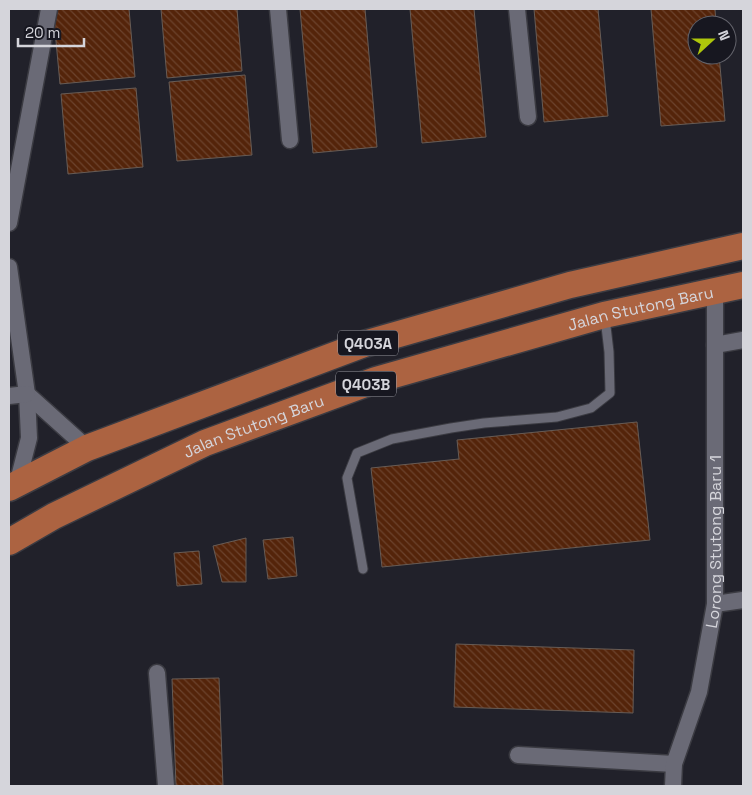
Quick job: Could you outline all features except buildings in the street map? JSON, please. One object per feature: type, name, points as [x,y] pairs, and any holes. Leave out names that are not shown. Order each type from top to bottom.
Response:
[{"type":"main road","name":"Q403A","points":[[9,488],[87,448],[364,344],[570,285],[743,246]]},
{"type":"main road","name":"Jalan Stutong Baru","points":[[9,542],[54,516],[205,444],[376,380],[604,315],[743,285]]},
{"type":"street","points":[[9,223],[49,9]]},
{"type":"street","points":[[278,9],[290,140]]},
{"type":"street","points":[[517,9],[528,117]]},
{"type":"street","points":[[9,266],[27,394],[28,438],[19,477],[9,488]]},
{"type":"street","name":"Lorong Stutong Baru 1","points":[[673,786],[674,764],[700,692],[715,604],[715,290]]},
{"type":"street","points":[[715,345],[743,340]]},
{"type":"street","points":[[9,396],[27,394],[87,448]]},
{"type":"street","points":[[715,604],[743,600]]},
{"type":"street","points":[[157,673],[166,786]]},
{"type":"street","points":[[518,755],[674,764]]},
{"type":"lane","points":[[363,569],[347,478],[356,453],[392,439],[484,423],[557,417],[591,408],[610,394],[609,352],[604,315]]}]
